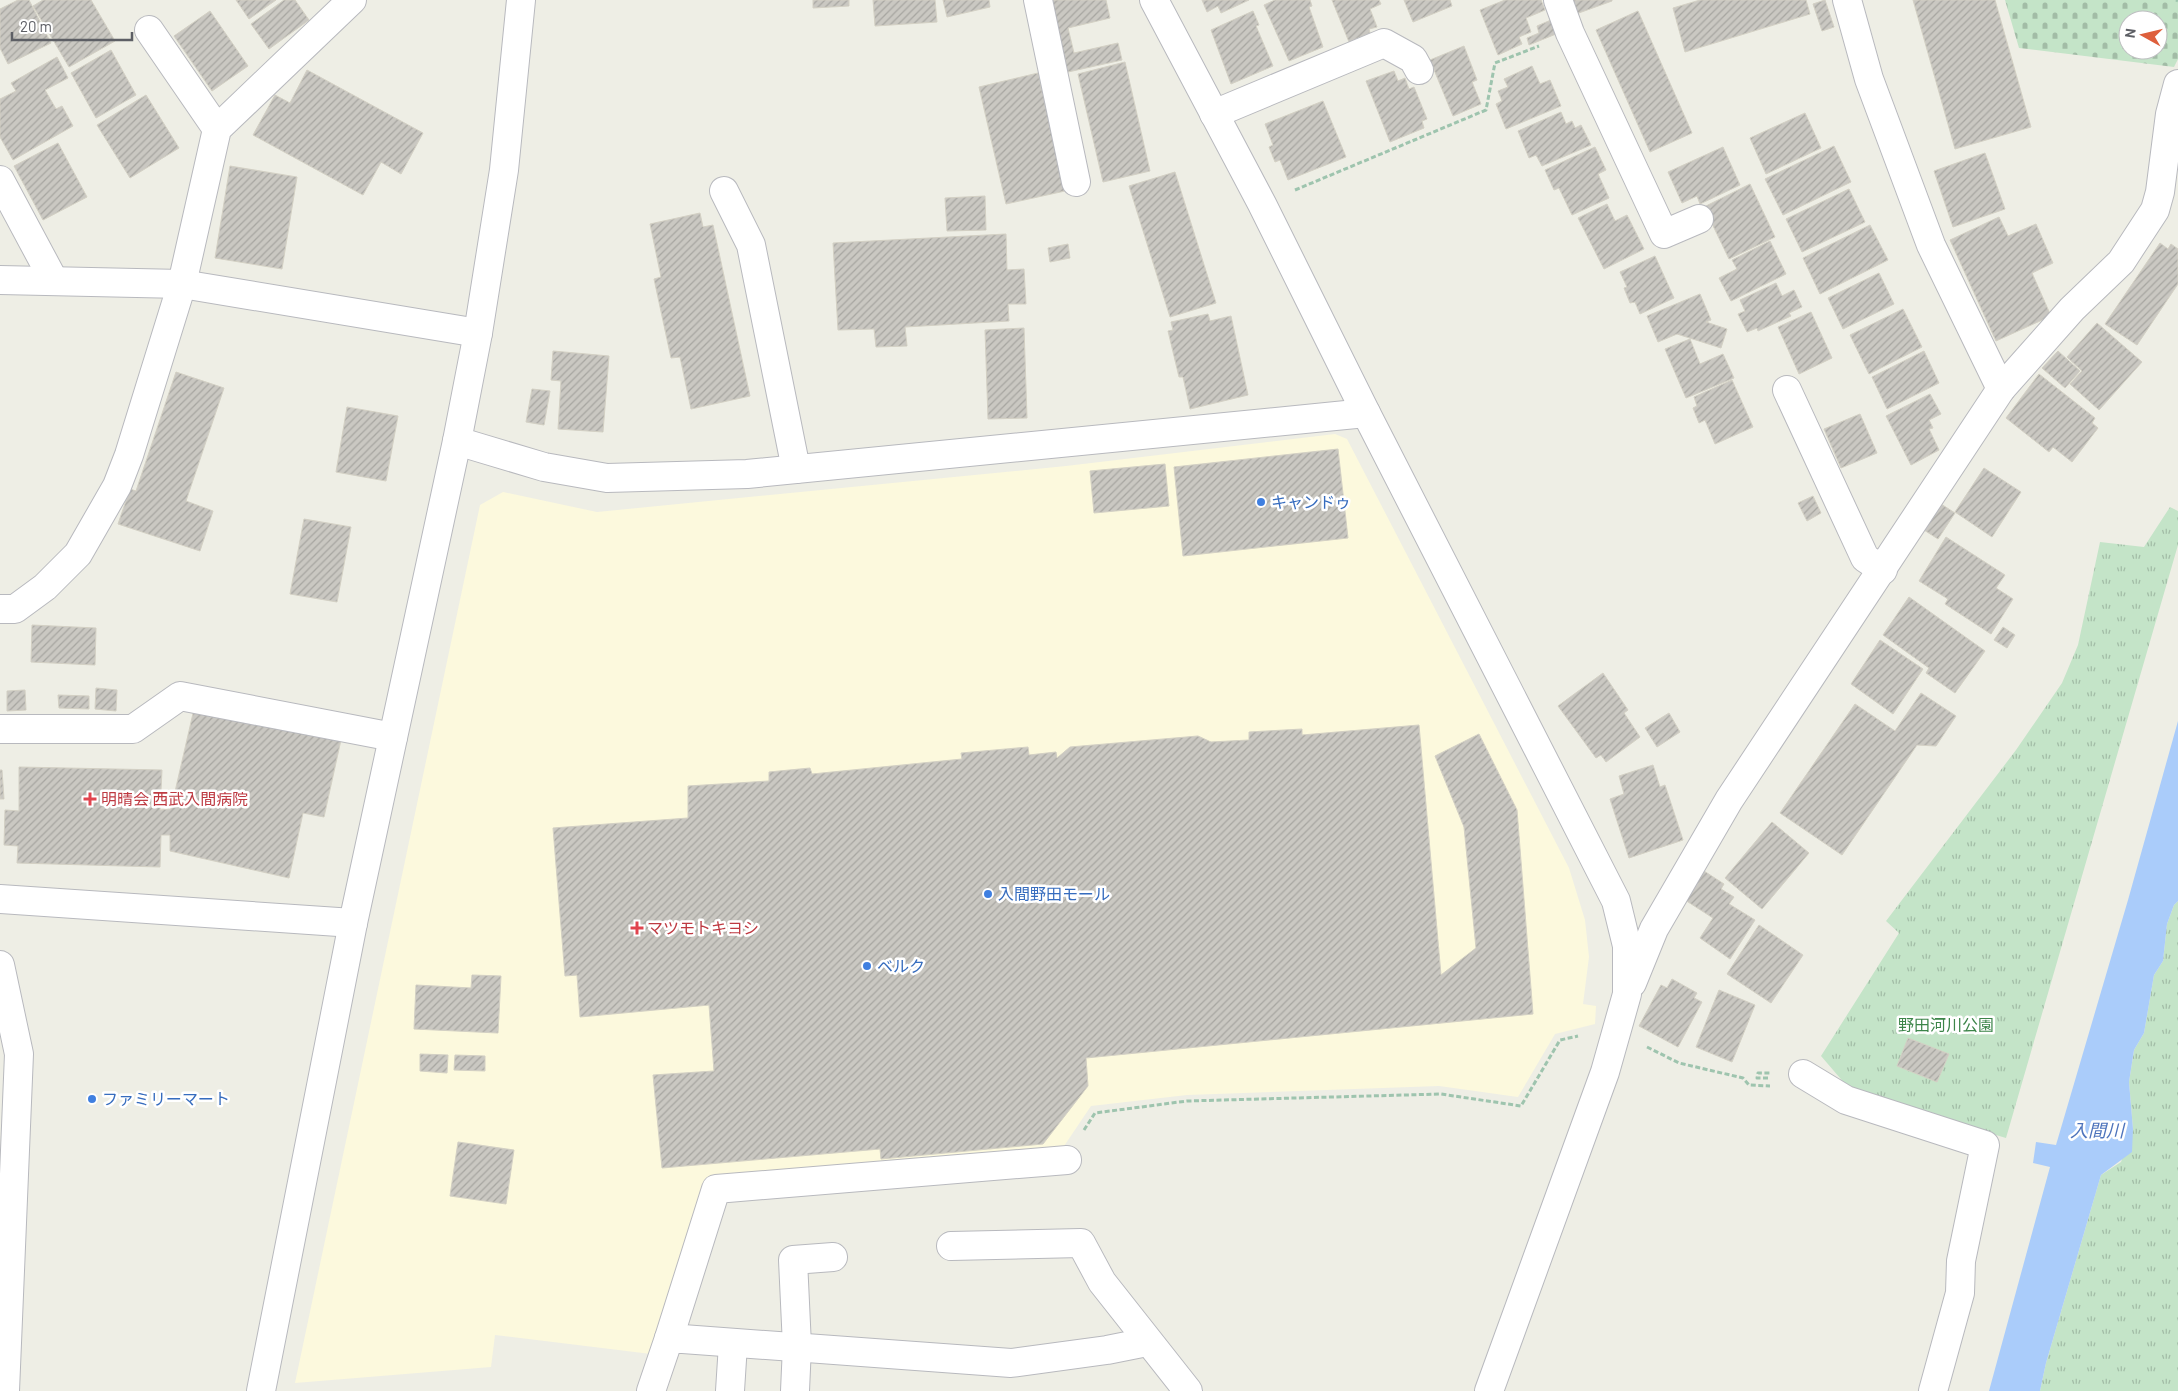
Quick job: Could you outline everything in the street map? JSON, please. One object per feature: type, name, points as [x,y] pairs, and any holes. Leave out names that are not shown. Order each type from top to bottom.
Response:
[{"type":"street","points":[[0,609],[15,609],[45,586],[78,554],[100,518],[129,455],[182,284],[217,129],[352,0]]},
{"type":"street","points":[[261,1391],[354,923],[457,441],[478,333],[504,170],[522,0]]},
{"type":"street","points":[[1038,0],[1076,182]]},
{"type":"street","points":[[1154,0],[1262,204],[1366,413],[1616,901],[1627,946],[1627,994]]},
{"type":"street","points":[[1558,0],[1570,33],[1664,234],[1699,219]]},
{"type":"street","points":[[1847,0],[1869,79],[1931,245],[2001,389]]},
{"type":"street","points":[[149,30],[217,129]]},
{"type":"street","points":[[1214,114],[1384,43],[1413,59],[1419,70]]},
{"type":"street","points":[[1488,1391],[1605,1072],[1627,994],[1654,929],[1729,800],[2001,389],[2072,309],[2122,262],[2155,210],[2160,192],[2170,114],[2178,84]]},
{"type":"street","points":[[0,180],[53,280]]},
{"type":"street","points":[[724,191],[751,245],[796,469]]},
{"type":"street","points":[[0,280],[182,284],[478,333]]},
{"type":"street","points":[[1787,390],[1865,558],[1883,570]]},
{"type":"street","points":[[457,441],[544,467],[607,478],[747,474],[1366,413]]},
{"type":"street","points":[[0,729],[133,729],[180,696],[393,737]]},
{"type":"street","points":[[0,899],[354,923]]},
{"type":"street","points":[[0,965],[9,1054],[5,1391]]},
{"type":"street","points":[[1803,1074],[1846,1100],[1984,1145],[1962,1261],[1960,1293],[1933,1391]]},
{"type":"street","points":[[651,1391],[716,1189],[1067,1160]]},
{"type":"street","points":[[951,1246],[1081,1243],[1102,1282],[1147,1342],[1188,1391]]},
{"type":"street","points":[[795,1391],[797,1346],[793,1260],[834,1257]]},
{"type":"street","points":[[669,1338],[1011,1363],[1107,1350],[1147,1342]]},
{"type":"street","points":[[730,1391],[733,1344]]},
{"type":"path","points":[[1262,204],[1486,110],[1495,63],[1570,33]]},
{"type":"path","points":[[1067,1160],[1095,1113],[1186,1101],[1441,1094],[1521,1106],[1560,1040],[1592,1032],[1617,1031],[1679,1063],[1743,1078],[1749,1085]]},
{"type":"shaded area","name":"入間野田モール","points":[[1335,434],[1347,439],[1569,868],[1585,920],[1589,957],[1583,1004],[1596,1006],[1595,1024],[1555,1034],[1518,1097],[1439,1086],[1187,1095],[1091,1106],[1060,1152],[710,1181],[651,1354],[495,1335],[491,1367],[295,1383],[480,505],[503,492],[597,512],[1066,466]]},
{"type":"green space","points":[[2005,0],[2178,0],[2178,59],[2174,67],[2019,48]]},
{"type":"green space","name":"野田河川公園","points":[[2170,507],[2178,511],[2178,545],[2006,1138],[1852,1092],[1821,1056],[1899,933],[1886,921],[2016,750],[2062,683],[2078,645],[2100,542],[2144,547]]},
{"type":"green space","points":[[2178,901],[2178,1391],[2040,1391],[2046,1363],[2101,1175],[2121,1162],[2133,1129],[2129,1082],[2134,1050],[2144,1033],[2154,975],[2163,961],[2167,924],[2174,905]]},
{"type":"water","name":"入間川","points":[[2178,721],[2178,901],[2174,905],[2167,924],[2163,961],[2154,975],[2144,1033],[2134,1050],[2129,1082],[2133,1129],[2132,1152],[2101,1175],[2046,1363],[2040,1391],[1989,1391],[2050,1167],[2033,1163],[2036,1142],[2056,1145]]},
{"type":"building","points":[[18,0],[29,0],[51,43],[8,64],[0,48],[0,9]]},
{"type":"building","points":[[43,0],[91,0],[115,41],[69,67],[33,6]]},
{"type":"building","points":[[236,0],[276,0],[249,19]]},
{"type":"building","points":[[284,0],[295,0],[309,20],[269,49],[251,24]]},
{"type":"building","points":[[813,0],[849,0],[849,6],[813,8]]},
{"type":"building","points":[[873,0],[935,0],[937,22],[875,26]]},
{"type":"building","points":[[943,0],[989,0],[990,7],[947,17]]},
{"type":"building","points":[[1051,0],[1106,0],[1110,18],[1068,28],[1074,53],[1118,43],[1122,60],[1068,72]]},
{"type":"building","points":[[1202,0],[1249,0],[1221,13],[1218,6],[1207,12]]},
{"type":"building","points":[[1275,0],[1310,0],[1312,6],[1309,7],[1323,47],[1289,61],[1264,5]]},
{"type":"building","points":[[1332,0],[1379,0],[1381,4],[1370,9],[1377,27],[1369,29],[1370,33],[1349,42]]},
{"type":"building","points":[[1404,0],[1450,0],[1452,6],[1413,22]]},
{"type":"building","points":[[1505,0],[1541,0],[1545,10],[1526,18],[1531,32],[1519,37],[1522,44],[1498,55],[1480,10]]},
{"type":"building","points":[[1571,0],[1612,0],[1612,1],[1576,14]]},
{"type":"building","points":[[1700,0],[1806,0],[1810,14],[1685,52],[1673,8]]},
{"type":"building","points":[[1825,0],[1834,27],[1822,31],[1813,4]]},
{"type":"building","points":[[1913,0],[1995,0],[2031,127],[1955,149]]},
{"type":"building","points":[[210,11],[248,66],[212,91],[174,36]]},
{"type":"building","points":[[1253,11],[1259,25],[1256,26],[1273,66],[1231,84],[1211,30]]},
{"type":"building","points":[[1638,11],[1692,133],[1650,152],[1596,30]]},
{"type":"building","points":[[1551,20],[1556,34],[1529,45],[1527,38],[1539,33],[1537,26]]},
{"type":"building","points":[[1464,46],[1477,80],[1472,82],[1481,104],[1453,116],[1430,60]]},
{"type":"building","points":[[111,50],[136,95],[96,118],[71,73]]},
{"type":"building","points":[[57,57],[68,78],[45,90],[56,109],[62,106],[73,126],[13,160],[0,137],[0,99],[16,91],[11,83]]},
{"type":"building","points":[[1125,62],[1150,171],[1103,182],[1078,74]]},
{"type":"building","points":[[1532,66],[1540,84],[1550,80],[1561,106],[1506,129],[1496,104],[1502,101],[1498,91],[1508,87],[1504,79]]},
{"type":"building","points":[[307,70],[423,133],[401,174],[381,162],[363,195],[253,135],[275,95],[290,103]]},
{"type":"building","points":[[1394,71],[1398,81],[1405,78],[1409,89],[1414,87],[1427,119],[1422,121],[1424,128],[1390,142],[1366,81]]},
{"type":"building","points":[[1038,73],[1065,191],[1006,204],[979,87]]},
{"type":"building","points":[[146,95],[179,148],[130,178],[97,125]]},
{"type":"building","points":[[1323,101],[1346,157],[1288,180],[1280,160],[1275,162],[1269,147],[1273,145],[1265,124]]},
{"type":"building","points":[[1561,112],[1566,124],[1572,121],[1575,128],[1581,125],[1591,145],[1542,166],[1536,155],[1529,158],[1518,131]]},
{"type":"building","points":[[1805,113],[1821,148],[1766,174],[1750,138]]},
{"type":"building","points":[[58,143],[87,197],[43,220],[14,166]]},
{"type":"building","points":[[1834,146],[1851,182],[1783,215],[1765,179]]},
{"type":"building","points":[[1595,147],[1606,170],[1598,174],[1609,198],[1572,215],[1559,188],[1554,190],[1545,170]]},
{"type":"building","points":[[1723,147],[1740,185],[1700,204],[1697,196],[1682,203],[1668,172]]},
{"type":"building","points":[[1985,153],[2005,209],[1953,227],[1934,171]]},
{"type":"building","points":[[230,166],[297,177],[282,269],[215,258]]},
{"type":"building","points":[[1175,172],[1216,303],[1170,317],[1129,186]]},
{"type":"building","points":[[1750,184],[1775,237],[1729,259],[1704,207]]},
{"type":"building","points":[[1849,189],[1865,222],[1802,252],[1786,219]]},
{"type":"building","points":[[985,196],[986,230],[947,231],[945,198]]},
{"type":"building","points":[[1607,204],[1615,221],[1627,215],[1644,249],[1604,269],[1578,218]]},
{"type":"building","points":[[700,213],[703,227],[713,225],[750,396],[691,409],[680,357],[671,358],[654,279],[661,277],[650,224]]},
{"type":"building","points":[[1999,217],[2008,236],[2036,224],[2053,263],[2032,273],[2051,316],[1996,341],[1950,240]]},
{"type":"building","points":[[1870,225],[1888,260],[1820,294],[1803,258]]},
{"type":"building","points":[[1006,234],[1007,270],[1024,269],[1026,304],[1008,304],[1009,321],[905,327],[907,346],[876,347],[874,329],[838,330],[833,243]]},
{"type":"building","points":[[1770,241],[1786,274],[1731,301],[1719,278],[1737,269],[1732,260]]},
{"type":"building","points":[[2160,243],[2168,249],[2171,244],[2178,249],[2178,284],[2137,345],[2105,324]]},
{"type":"building","points":[[1068,244],[1070,258],[1050,262],[1048,248]]},
{"type":"building","points":[[1655,256],[1674,298],[1640,314],[1635,302],[1630,303],[1624,288],[1627,287],[1620,272]]},
{"type":"building","points":[[1879,273],[1894,304],[1843,329],[1828,298]]},
{"type":"building","points":[[1776,283],[1782,296],[1794,290],[1802,307],[1789,313],[1791,316],[1758,331],[1757,328],[1747,332],[1738,314],[1745,311],[1740,300]]},
{"type":"building","points":[[1700,294],[1711,320],[1706,322],[1727,329],[1721,348],[1677,334],[1658,342],[1647,316]]},
{"type":"building","points":[[1903,309],[1922,347],[1869,374],[1850,335]]},
{"type":"building","points":[[1811,312],[1832,358],[1799,374],[1778,327]]},
{"type":"building","points":[[1208,314],[1210,321],[1231,316],[1248,395],[1190,409],[1183,377],[1179,377],[1168,331],[1173,330],[1171,322]]},
{"type":"building","points":[[2097,323],[2142,362],[2099,410],[2070,384],[2082,371],[2067,357]]},
{"type":"building","points":[[1024,328],[1027,418],[988,419],[985,330]]},
{"type":"building","points":[[1690,339],[1700,364],[1723,354],[1734,378],[1686,398],[1665,349]]},
{"type":"building","points":[[553,351],[609,356],[603,432],[558,429],[561,381],[551,380]]},
{"type":"building","points":[[1924,351],[1939,383],[1887,409],[1872,377]]},
{"type":"building","points":[[2058,351],[2080,371],[2065,388],[2042,368]]},
{"type":"building","points":[[176,372],[224,388],[186,501],[213,511],[200,551],[118,524],[130,489],[136,491]]},
{"type":"building","points":[[2039,374],[2095,418],[2092,423],[2098,428],[2072,462],[2053,447],[2049,452],[2006,418]]},
{"type":"building","points":[[1732,380],[1753,427],[1715,444],[1705,420],[1699,423],[1693,408],[1697,406],[1694,397]]},
{"type":"building","points":[[532,389],[550,391],[544,425],[526,422]]},
{"type":"building","points":[[1930,394],[1941,414],[1929,420],[1933,428],[1929,429],[1939,450],[1911,465],[1886,416]]},
{"type":"building","points":[[347,407],[398,416],[386,481],[336,472]]},
{"type":"building","points":[[1860,414],[1877,453],[1841,468],[1824,429]]},
{"type":"building","name":"キャンドゥ","points":[[1338,449],[1348,538],[1183,556],[1174,467]]},
{"type":"building","points":[[1165,464],[1169,506],[1094,513],[1090,471]]},
{"type":"building","points":[[1984,468],[2021,492],[1992,537],[1955,512]]},
{"type":"building","points":[[1813,496],[1821,513],[1807,521],[1798,503]]},
{"type":"building","points":[[1941,504],[1955,513],[1938,539],[1924,530]]},
{"type":"building","points":[[304,519],[351,527],[337,602],[290,594]]},
{"type":"building","points":[[1946,537],[2005,575],[1996,588],[2013,599],[1991,634],[1945,604],[1948,599],[1919,581]]},
{"type":"building","points":[[1909,597],[1985,651],[1955,693],[1926,673],[1929,668],[1883,635]]},
{"type":"building","points":[[32,625],[96,628],[95,665],[31,662]]},
{"type":"building","points":[[2003,627],[2015,635],[2007,648],[1994,640]]},
{"type":"building","points":[[1880,640],[1923,669],[1893,714],[1851,684]]},
{"type":"building","points":[[1603,673],[1628,710],[1624,713],[1640,737],[1606,762],[1601,755],[1596,758],[1558,706]]},
{"type":"building","points":[[96,688],[117,690],[116,711],[95,709]]},
{"type":"building","points":[[25,690],[26,710],[7,711],[7,691]]},
{"type":"building","points":[[1921,693],[1956,716],[1936,746],[1917,745],[1842,855],[1780,813],[1855,704],[1895,731]]},
{"type":"building","points":[[58,695],[89,696],[89,709],[59,708]]},
{"type":"building","points":[[194,709],[341,740],[324,817],[303,813],[289,878],[170,851],[170,835],[161,835],[160,867],[17,863],[18,846],[4,845],[5,810],[19,811],[19,767],[162,770],[160,810],[171,809]]},
{"type":"building","points":[[1669,713],[1680,732],[1657,747],[1645,728]]},
{"type":"building","points":[[1419,725],[1441,975],[1476,948],[1464,827],[1435,756],[1479,734],[1517,810],[1533,1014],[1086,1058],[1088,1086],[1043,1144],[881,1159],[880,1149],[662,1168],[653,1075],[714,1071],[709,1005],[580,1017],[577,975],[565,976],[553,828],[688,818],[688,786],[769,781],[769,772],[810,768],[812,774],[962,759],[961,753],[1028,747],[1029,755],[1056,752],[1057,758],[1070,747],[1198,736],[1211,742],[1249,740],[1249,732],[1302,729],[1302,735]]},
{"type":"building","points":[[1653,765],[1660,787],[1665,785],[1683,840],[1629,858],[1610,799],[1624,794],[1619,776]]},
{"type":"building","points":[[0,770],[2,770],[4,799],[0,799]]},
{"type":"building","points":[[1772,822],[1809,853],[1762,909],[1725,878]]},
{"type":"building","points":[[1704,871],[1724,884],[1721,889],[1734,897],[1729,904],[1755,920],[1730,959],[1700,938],[1713,918],[1685,900]]},
{"type":"building","points":[[1759,925],[1803,955],[1771,1003],[1727,974]]},
{"type":"building","points":[[472,975],[501,976],[498,1033],[414,1029],[416,985],[471,988]]},
{"type":"building","points":[[1672,979],[1697,993],[1694,998],[1702,1002],[1678,1047],[1639,1026],[1661,985],[1667,988]]},
{"type":"building","points":[[1719,990],[1755,1005],[1732,1062],[1696,1047]]},
{"type":"building","points":[[1908,1038],[1949,1054],[1937,1082],[1897,1066]]},
{"type":"building","points":[[420,1054],[448,1055],[447,1073],[420,1071]]},
{"type":"building","points":[[455,1055],[485,1056],[485,1071],[454,1070]]},
{"type":"building","points":[[458,1142],[514,1150],[506,1204],[450,1196]]},
{"type":"place","name":"キャンドゥ","points":[[1261,502]]},
{"type":"place","name":"明晴会 西武入間病院","points":[[90,799]]},
{"type":"place","name":"入間野田モール","points":[[988,894]]},
{"type":"place","name":"マツモトキヨシ","points":[[637,928]]},
{"type":"place","name":"ベルク","points":[[867,966]]},
{"type":"place","name":"ファミリーマート","points":[[92,1099]]}]
